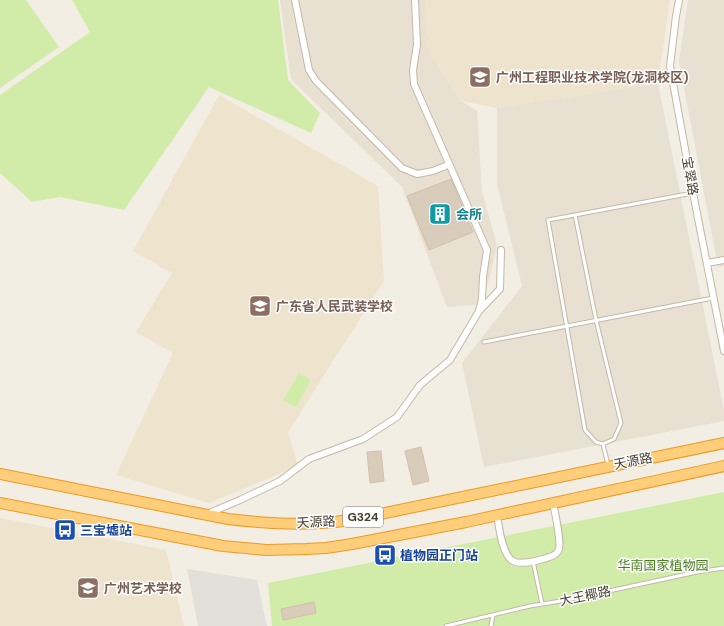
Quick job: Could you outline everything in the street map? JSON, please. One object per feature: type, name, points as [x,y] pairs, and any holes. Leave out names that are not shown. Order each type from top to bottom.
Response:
[{"type":"highway","name":"天源路","points":[[0,474],[228,519],[263,523],[300,524],[335,522],[724,443]]},
{"type":"highway","name":"天源路","points":[[0,503],[223,546],[266,550],[326,548],[497,515],[724,466]]},
{"type":"street","points":[[295,0],[309,70],[316,81],[402,168],[417,174],[433,171],[448,165]]},
{"type":"street","points":[[415,0],[417,45],[413,70],[414,84],[487,250],[483,277],[482,299],[479,311]]},
{"type":"street","name":"宝翠路","points":[[679,0],[670,66],[724,351]]},
{"type":"street","points":[[206,515],[280,481],[309,459],[363,439],[397,417],[420,385],[450,360],[479,311],[500,289],[501,250]]},
{"type":"street","points":[[707,263],[724,260]]},
{"type":"street","points":[[497,515],[502,541],[512,561],[518,563],[533,561],[553,556],[559,549],[553,503]]},
{"type":"lane","points":[[575,215],[596,320],[621,423],[614,439],[603,444],[596,442],[585,430],[548,220],[693,192]]},
{"type":"lane","points":[[484,342],[713,298]]},
{"type":"lane","points":[[603,444],[609,466]]},
{"type":"lane","points":[[533,561],[542,604]]},
{"type":"lane","name":"大王椰路","points":[[446,626],[530,606],[567,600],[697,572],[724,568]]},
{"type":"lane","points":[[491,626],[493,615]]},
{"type":"shaded area","points":[[280,0],[425,0],[429,52],[461,101],[477,111],[482,192],[497,245],[483,304],[447,307],[402,187],[291,79]]},
{"type":"shaded area","points":[[425,0],[670,0],[658,83],[497,108],[461,101],[429,52]]},
{"type":"shaded area","points":[[688,0],[724,0],[724,266],[718,267],[679,61]]},
{"type":"shaded area","points":[[658,83],[724,411],[724,421],[484,467],[462,363],[522,286],[497,184],[497,108]]},
{"type":"shaded area","name":"广东省人民武装学校","points":[[219,95],[378,186],[384,281],[288,432],[298,466],[209,503],[116,475],[173,353],[136,332],[172,273],[133,251]]},
{"type":"shaded area","name":"广州艺术学校","points":[[0,518],[166,550],[184,626],[0,626]]},
{"type":"shaded area","points":[[187,569],[257,580],[267,626],[198,626]]},
{"type":"green space","points":[[0,0],[26,0],[59,47],[0,88]]},
{"type":"green space","points":[[72,0],[278,0],[288,80],[320,113],[311,133],[209,87],[124,210],[60,197],[32,202],[0,173],[0,95],[90,32]]},
{"type":"green space","points":[[299,373],[311,380],[296,407],[283,400]]},
{"type":"green space","name":"华南国家植物园","points":[[724,492],[724,626],[272,626],[268,583]]},
{"type":"building","name":"会所","points":[[451,179],[473,232],[429,250],[407,196]]},
{"type":"building","points":[[421,447],[429,481],[413,485],[405,451]]},
{"type":"building","points":[[381,451],[384,481],[370,483],[367,452]]},
{"type":"building","points":[[314,602],[316,613],[283,620],[281,609]]},
{"type":"place","name":"广州工程职业技术学院(龙洞校区)","points":[[480,77]]},
{"type":"place","name":"会所","points":[[440,214]]},
{"type":"place","name":"广东省人民武装学校","points":[[260,306]]},
{"type":"place","name":"三宝墟站","points":[[65,530]]},
{"type":"place","name":"植物园正门站","points":[[385,555]]},
{"type":"place","name":"广州艺术学校","points":[[88,588]]}]
